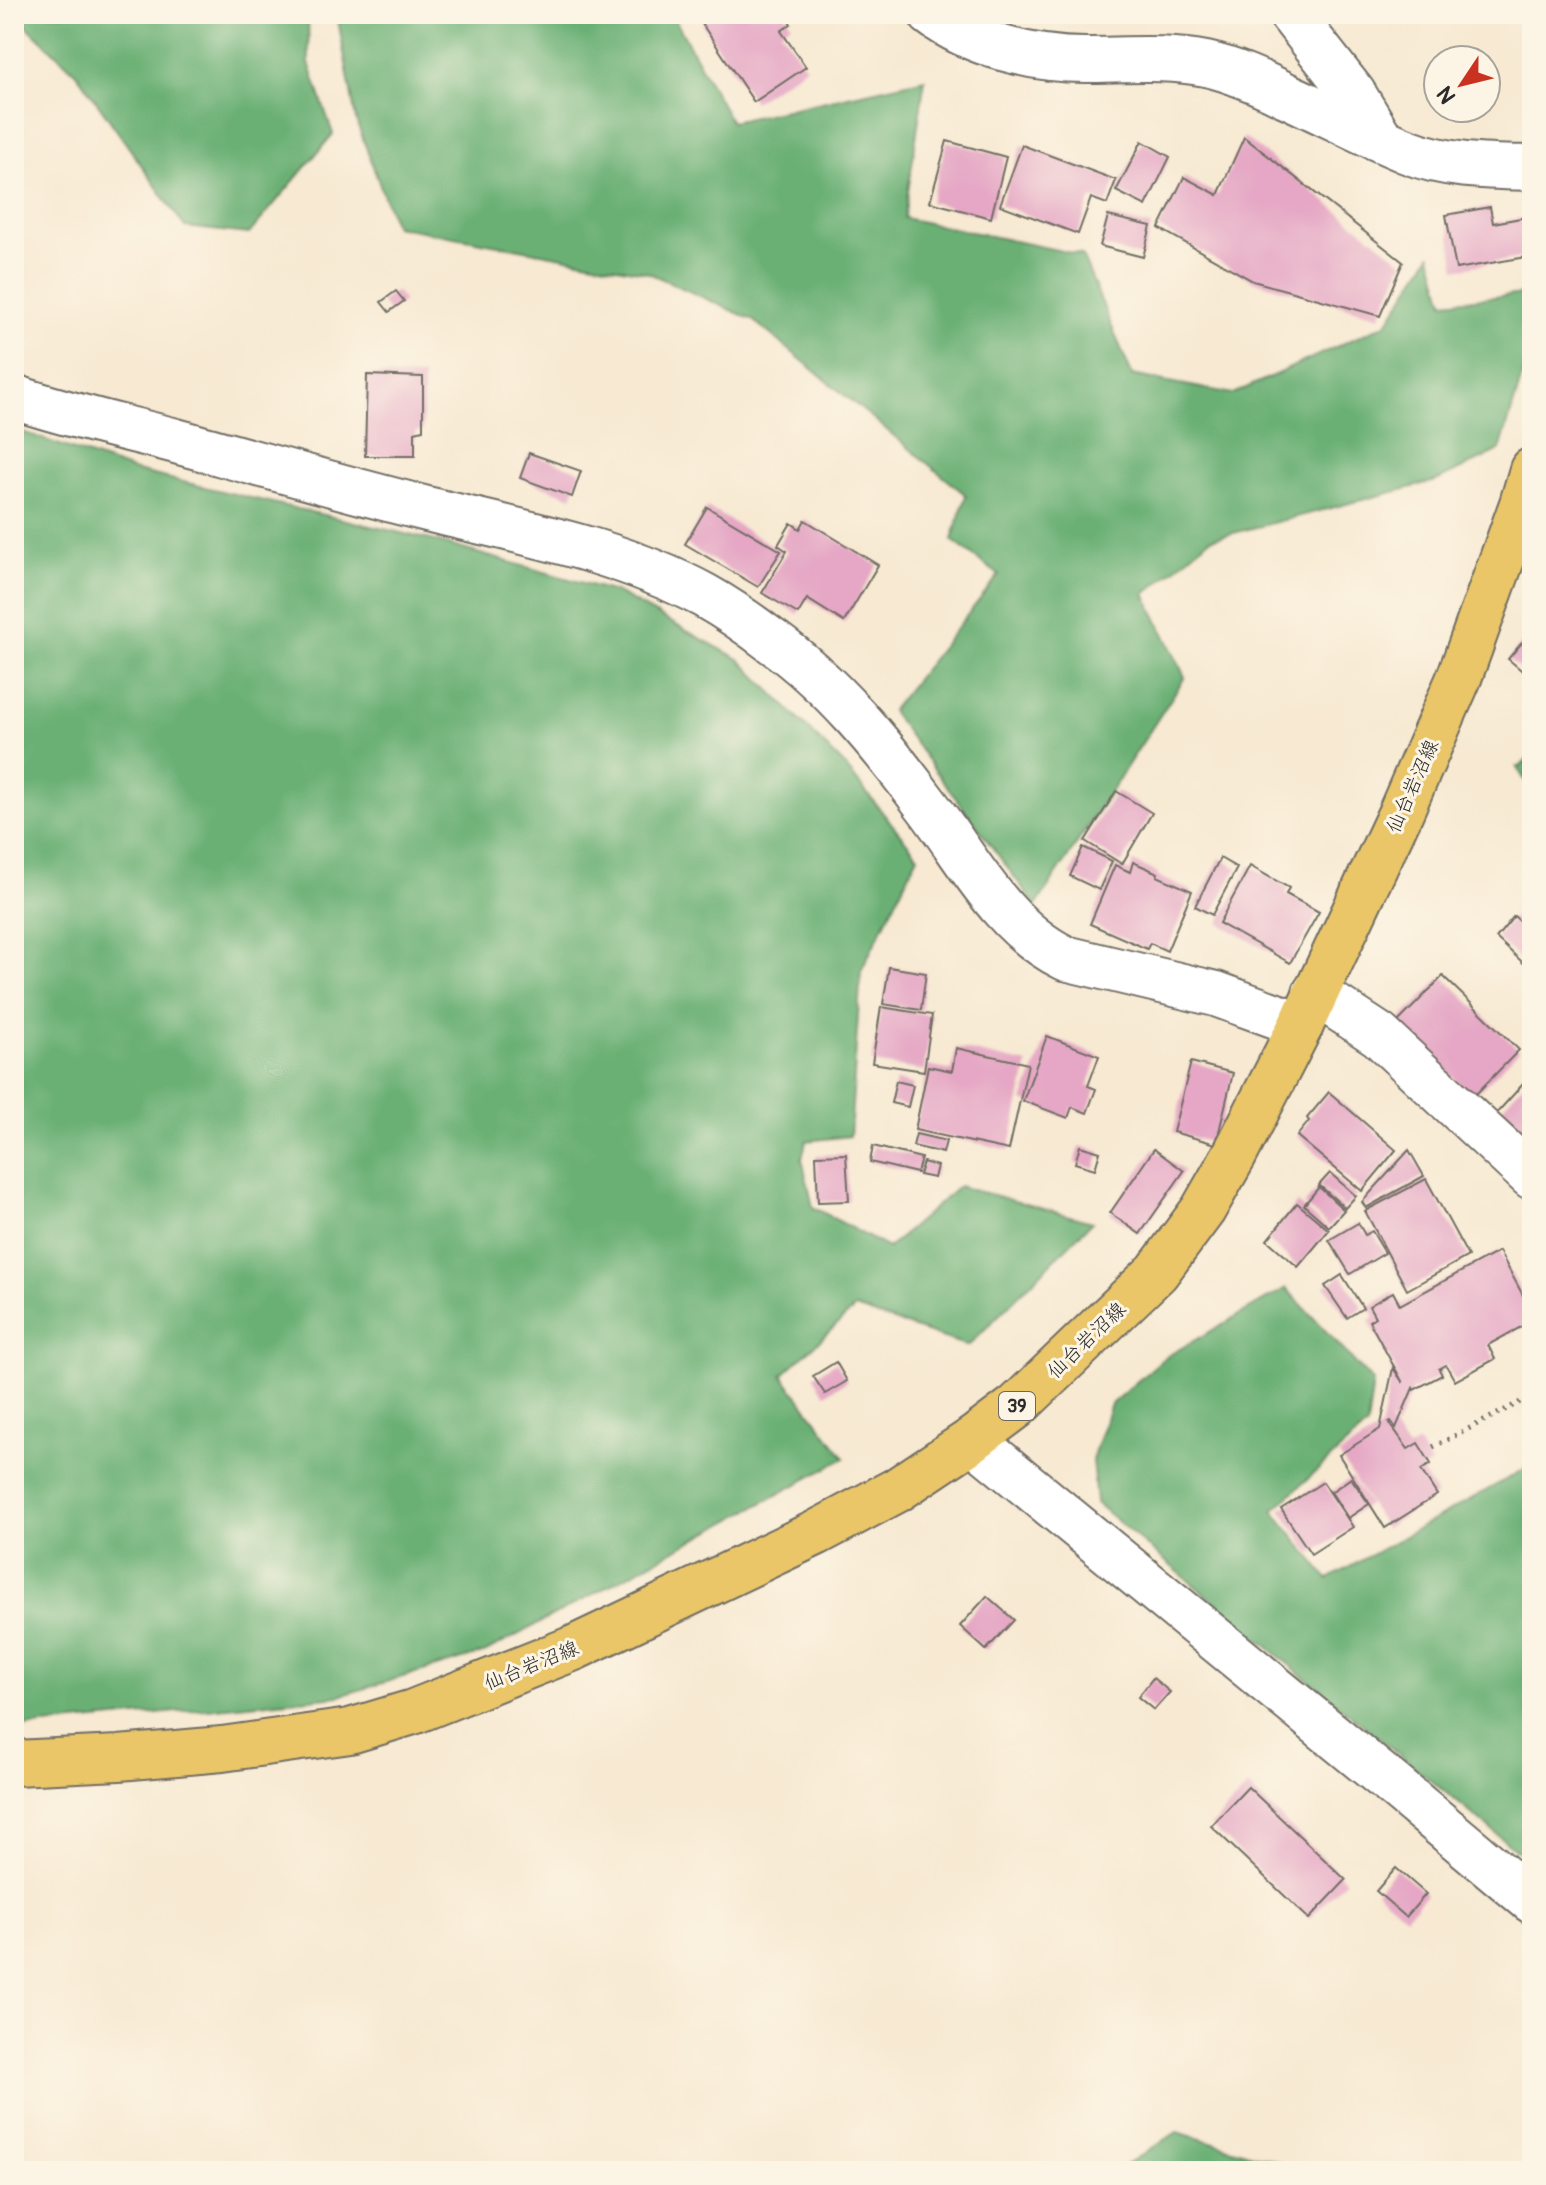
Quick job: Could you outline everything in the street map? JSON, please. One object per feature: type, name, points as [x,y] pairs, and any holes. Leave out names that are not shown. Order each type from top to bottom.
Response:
[{"type":"main road","name":"仙台岩沼線","points":[[14,1763],[222,1749],[350,1731],[413,1712],[574,1648],[816,1533],[897,1490],[1017,1406],[1157,1272],[1203,1210],[1227,1168],[1308,1009],[1400,814],[1459,678],[1532,470]]},
{"type":"street","points":[[931,14],[943,23],[991,45],[1030,56],[1081,60],[1150,59],[1205,64],[1245,75],[1409,152],[1468,167],[1532,168]]},
{"type":"street","points":[[1291,14],[1353,93],[1381,139]]},
{"type":"street","points":[[14,397],[378,496],[559,541],[637,566],[705,596],[773,641],[817,677],[885,752],[925,802],[996,901],[1028,935],[1047,949],[1065,958],[1216,994],[1308,1009],[1379,1035],[1532,1177]]},
{"type":"street","points":[[972,1440],[1532,1901]]},
{"type":"path","points":[[1433,1447],[1532,1396]]},
{"type":"green space","points":[[14,14],[308,14],[309,63],[333,134],[249,234],[185,227],[77,74]]},
{"type":"green space","points":[[337,14],[672,14],[731,122],[925,79],[904,218],[1082,255],[1132,375],[1233,394],[1386,324],[1431,255],[1444,302],[1532,293],[1532,343],[1500,450],[1436,481],[1210,539],[1145,594],[1185,677],[1036,906],[891,711],[999,575],[952,540],[966,495],[753,320],[649,273],[395,226],[356,120]]},
{"type":"green space","points":[[14,429],[132,470],[431,540],[615,592],[739,659],[844,765],[918,856],[861,971],[850,1136],[806,1141],[802,1159],[813,1207],[888,1248],[959,1186],[1092,1222],[968,1346],[855,1308],[782,1375],[845,1458],[486,1652],[339,1696],[14,1728]]},
{"type":"green space","points":[[1532,755],[1532,792],[1517,767]]},
{"type":"green space","points":[[1286,1288],[1373,1382],[1367,1426],[1273,1510],[1328,1579],[1532,1465],[1532,1863],[1096,1503],[1092,1459],[1111,1404],[1164,1358]]},
{"type":"green space","points":[[1177,2132],[1279,2162],[1294,2171],[1116,2171]]},
{"type":"building","points":[[716,14],[785,14],[791,24],[781,31],[806,67],[754,102],[702,24]]},
{"type":"building","points":[[1494,14],[1516,14],[1513,22]]},
{"type":"building","points":[[1244,137],[1403,262],[1380,316],[1253,281],[1159,228],[1184,177],[1218,195]]},
{"type":"building","points":[[947,141],[1006,157],[991,218],[930,202]]},
{"type":"building","points":[[1142,141],[1170,157],[1146,206],[1116,191]]},
{"type":"building","points":[[1022,145],[1116,180],[1107,204],[1091,198],[1078,234],[1000,205]]},
{"type":"building","points":[[1490,207],[1493,223],[1532,216],[1532,256],[1456,269],[1446,215]]},
{"type":"building","points":[[1108,216],[1151,226],[1143,257],[1100,246]]},
{"type":"building","points":[[396,291],[404,301],[389,312],[381,302]]},
{"type":"building","points":[[367,375],[423,377],[423,430],[415,432],[415,456],[365,456]]},
{"type":"building","points":[[529,453],[581,471],[572,497],[520,478]]},
{"type":"building","points":[[707,507],[781,551],[758,587],[685,544]]},
{"type":"building","points":[[805,520],[878,565],[844,622],[807,599],[798,614],[762,593],[787,551],[778,545],[791,523],[800,529]]},
{"type":"building","points":[[1532,631],[1532,679],[1508,659]]},
{"type":"building","points":[[1116,791],[1152,813],[1122,864],[1085,841]]},
{"type":"building","points":[[1083,847],[1112,861],[1099,890],[1070,876]]},
{"type":"building","points":[[1220,858],[1237,868],[1212,915],[1195,906]]},
{"type":"building","points":[[1133,862],[1192,891],[1167,951],[1150,943],[1147,949],[1090,924],[1115,865],[1130,872]]},
{"type":"building","points":[[1250,866],[1289,888],[1286,894],[1319,912],[1290,963],[1219,923]]},
{"type":"building","points":[[1514,916],[1532,932],[1532,971],[1496,938]]},
{"type":"building","points":[[889,967],[926,973],[921,1010],[883,1004]]},
{"type":"building","points":[[1443,976],[1519,1050],[1473,1097],[1397,1023]]},
{"type":"building","points":[[881,1007],[932,1015],[924,1071],[872,1063]]},
{"type":"building","points":[[1047,1036],[1099,1056],[1088,1086],[1096,1089],[1087,1113],[1072,1107],[1068,1118],[1023,1101]]},
{"type":"building","points":[[956,1048],[1028,1064],[1009,1150],[915,1130],[928,1066],[952,1071]]},
{"type":"building","points":[[1191,1062],[1233,1073],[1216,1144],[1173,1132]]},
{"type":"building","points":[[896,1081],[913,1085],[908,1107],[891,1103]]},
{"type":"building","points":[[1524,1083],[1532,1090],[1532,1152],[1494,1116]]},
{"type":"building","points":[[1329,1092],[1396,1150],[1362,1191],[1297,1136],[1309,1121],[1307,1118]]},
{"type":"building","points":[[916,1134],[946,1141],[943,1153],[913,1146]]},
{"type":"building","points":[[873,1146],[921,1158],[917,1173],[870,1162]]},
{"type":"building","points":[[1080,1146],[1100,1152],[1095,1169],[1075,1163]]},
{"type":"building","points":[[1154,1149],[1184,1171],[1140,1234],[1110,1213]]},
{"type":"building","points":[[1409,1150],[1424,1176],[1366,1208],[1362,1202]]},
{"type":"building","points":[[846,1154],[849,1201],[818,1202],[816,1155]]},
{"type":"building","points":[[923,1162],[937,1166],[934,1178],[919,1175]]},
{"type":"building","points":[[1330,1173],[1356,1196],[1345,1208],[1319,1185]]},
{"type":"building","points":[[1426,1179],[1468,1256],[1407,1290],[1365,1211]]},
{"type":"building","points":[[1319,1187],[1344,1210],[1329,1227],[1304,1205]]},
{"type":"building","points":[[1297,1203],[1329,1230],[1298,1267],[1267,1240]]},
{"type":"building","points":[[1358,1223],[1365,1235],[1372,1231],[1385,1253],[1350,1274],[1329,1240]]},
{"type":"building","points":[[1499,1251],[1532,1312],[1532,1321],[1488,1345],[1495,1359],[1455,1381],[1446,1365],[1439,1369],[1442,1375],[1413,1388],[1396,1428],[1389,1422],[1408,1449],[1418,1443],[1431,1464],[1421,1470],[1437,1495],[1385,1528],[1339,1455],[1380,1429],[1393,1368],[1403,1383],[1369,1321],[1375,1317],[1369,1306],[1393,1292],[1400,1305]]},
{"type":"building","points":[[1342,1275],[1363,1308],[1347,1318],[1325,1286]]},
{"type":"building","points":[[836,1362],[847,1381],[825,1394],[813,1376]]},
{"type":"building","points":[[1351,1478],[1369,1504],[1348,1518],[1331,1492]]},
{"type":"building","points":[[1323,1482],[1353,1527],[1311,1554],[1281,1509]]},
{"type":"building","points":[[987,1596],[1014,1620],[986,1650],[960,1626]]},
{"type":"building","points":[[1153,1678],[1170,1692],[1154,1710],[1138,1697]]},
{"type":"building","points":[[1248,1787],[1346,1880],[1309,1919],[1211,1826]]},
{"type":"building","points":[[1396,1868],[1426,1894],[1406,1917],[1376,1891]]}]
